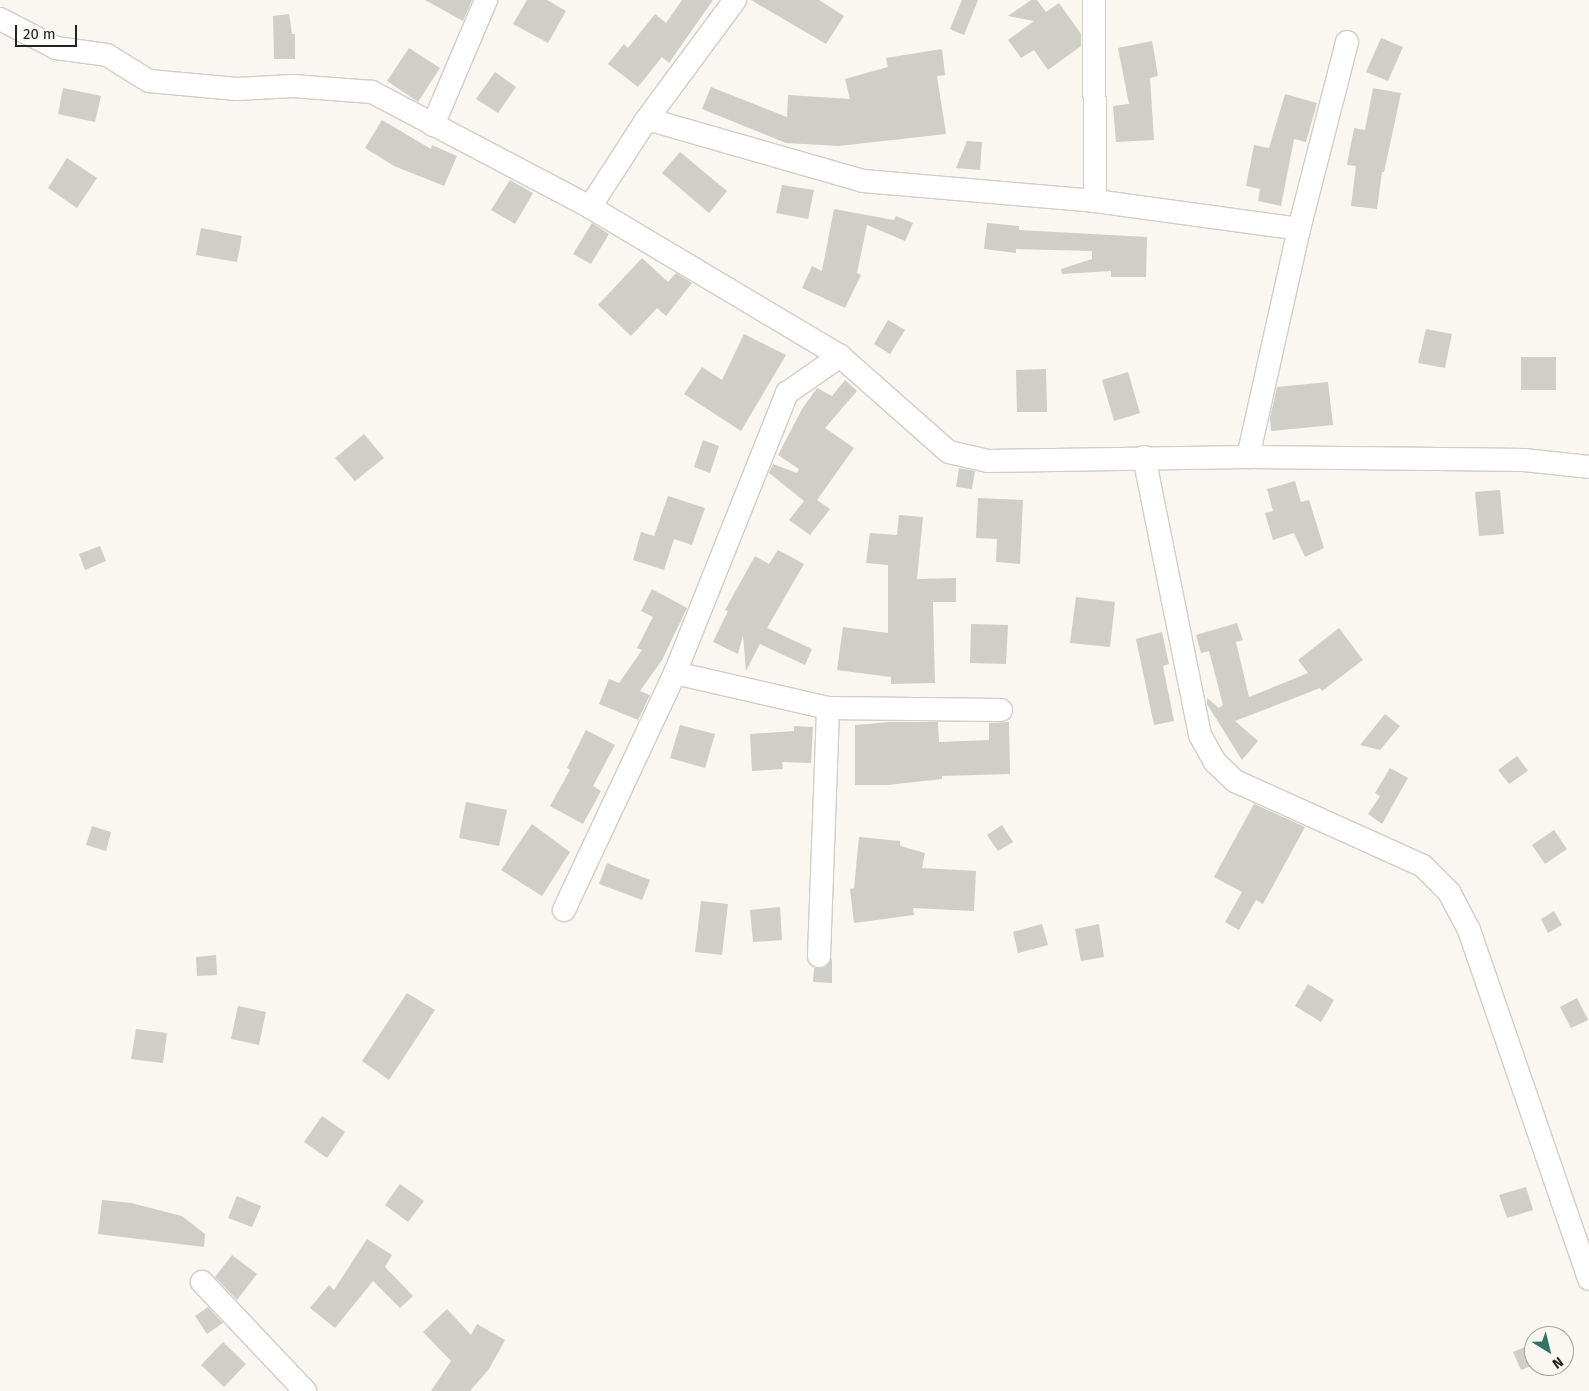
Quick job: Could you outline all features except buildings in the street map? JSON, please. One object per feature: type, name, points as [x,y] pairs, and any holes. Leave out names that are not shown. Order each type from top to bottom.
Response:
[{"type":"street","points":[[433,125],[486,0]]},
{"type":"street","points":[[590,207],[647,119],[734,0]]},
{"type":"street","points":[[1094,0],[1095,202]]},
{"type":"street","points":[[0,19],[56,48],[107,55],[149,81],[237,89],[293,86],[372,92],[590,207],[840,356],[949,452],[988,461],[1144,457],[1248,457],[1524,460],[1589,467]]},
{"type":"street","points":[[1248,457],[1299,229],[1348,42]]},
{"type":"street","points":[[647,119],[863,181],[1095,202],[1299,229]]},
{"type":"street","points":[[564,910],[675,673],[788,394],[840,356]]},
{"type":"street","points":[[1144,457],[1200,735],[1215,762],[1234,781],[1423,866],[1449,892],[1469,930],[1587,1269]]},
{"type":"street","points":[[675,673],[828,708],[1001,710]]},
{"type":"street","points":[[818,956],[828,708]]},
{"type":"street","points":[[202,1282],[304,1391]]}]
